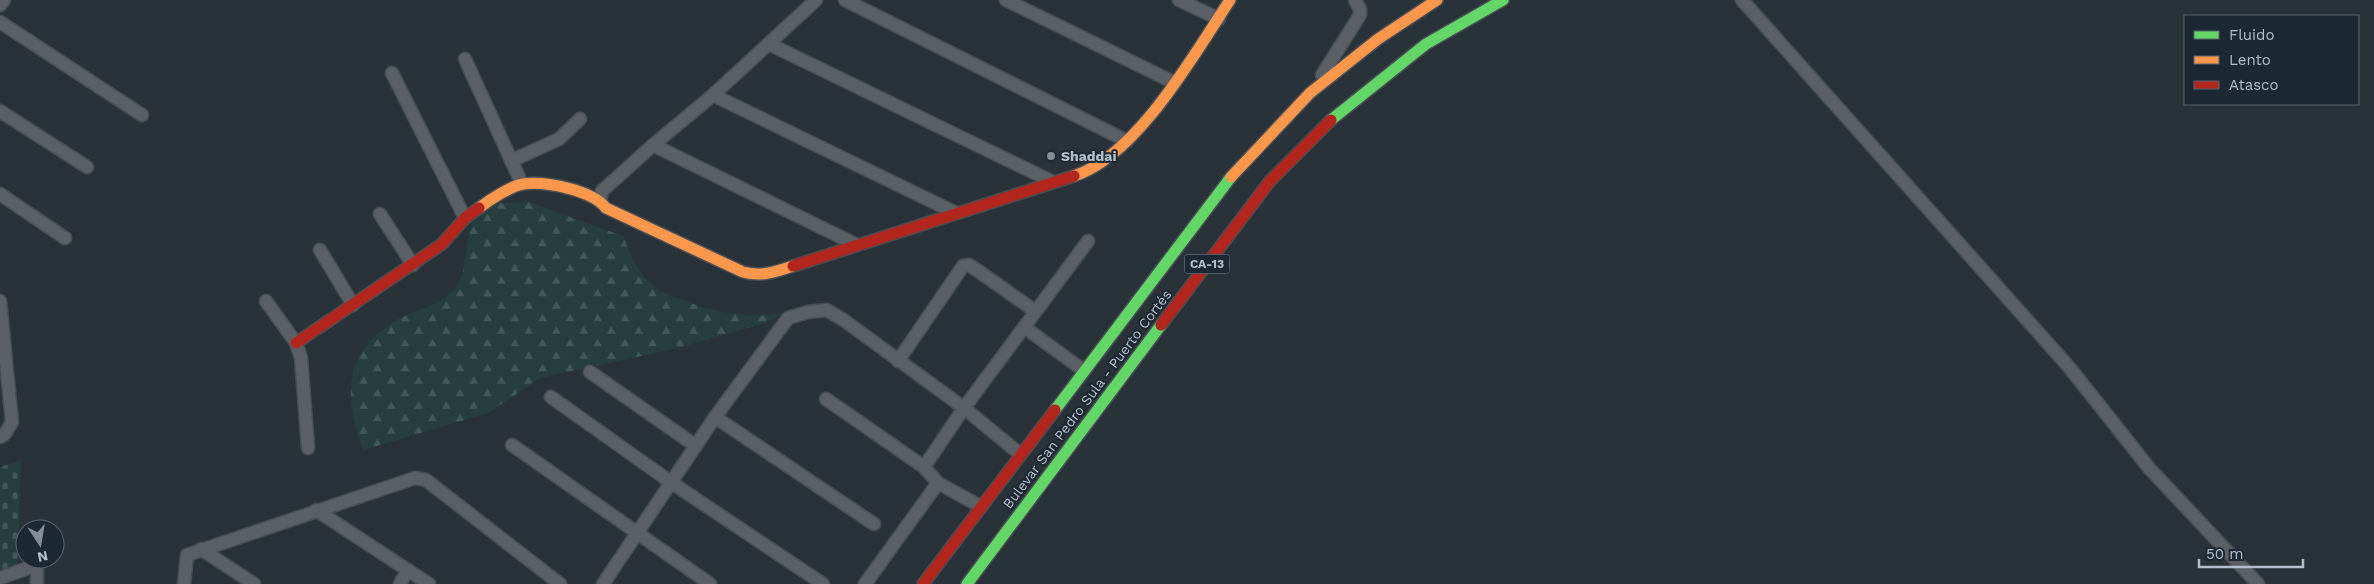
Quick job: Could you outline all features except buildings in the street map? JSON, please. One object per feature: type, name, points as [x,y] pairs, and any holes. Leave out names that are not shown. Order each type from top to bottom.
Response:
[{"type":"main road","points":[[296,343],[442,244],[465,218],[489,200],[522,184],[562,186],[600,200],[606,208],[743,272],[755,275],[768,274],[1080,174],[1105,160],[1127,142],[1175,83],[1230,0]]},
{"type":"main road","name":"Bulevar San Pedro Sula - Puerto Cortés","points":[[922,584],[1231,177],[1310,93],[1378,39],[1437,0]]},
{"type":"main road","name":"Bulevar San Pedro Sula - Puerto Cortés","points":[[967,584],[1270,181],[1342,110],[1400,64],[1426,44],[1503,0]]},
{"type":"street","points":[[0,5],[4,0]]},
{"type":"street","points":[[600,200],[602,191],[652,145],[714,95],[816,0]]},
{"type":"street","points":[[845,0],[1127,142]]},
{"type":"street","points":[[1006,0],[1175,83]]},
{"type":"street","points":[[1179,0],[1219,19]]},
{"type":"street","points":[[1310,93],[1360,15],[1360,9],[1354,0]]},
{"type":"street","points":[[1742,0],[2070,367],[2149,468],[2258,584]]},
{"type":"street","points":[[0,22],[142,115]]},
{"type":"street","points":[[769,44],[1052,182]]},
{"type":"street","points":[[465,59],[522,184]]},
{"type":"street","points":[[392,73],[465,218]]},
{"type":"street","points":[[714,95],[956,213]]},
{"type":"street","points":[[0,111],[87,167]]},
{"type":"street","points":[[511,161],[559,139],[580,119]]},
{"type":"street","points":[[652,145],[857,245]]},
{"type":"street","points":[[0,194],[65,238]]},
{"type":"street","points":[[380,214],[412,265]]},
{"type":"street","points":[[924,467],[964,408],[1088,241]]},
{"type":"street","points":[[320,250],[353,305]]},
{"type":"street","points":[[898,361],[963,266],[974,268],[1035,311]]},
{"type":"street","points":[[0,301],[12,422],[5,434],[0,437]]},
{"type":"street","points":[[266,301],[296,343],[301,358],[308,448]]},
{"type":"street","points":[[603,584],[715,417],[788,318],[808,312],[827,310],[845,320],[964,408],[1020,454]]},
{"type":"street","points":[[1024,327],[1083,370]]},
{"type":"street","points":[[590,372],[696,446]]},
{"type":"street","points":[[551,397],[672,483],[823,584]]},
{"type":"street","points":[[826,399],[924,467],[938,483],[980,506]]},
{"type":"street","points":[[715,417],[874,524]]},
{"type":"street","points":[[512,444],[710,584]]},
{"type":"street","points":[[184,584],[187,555],[415,478],[426,480],[560,584]]},
{"type":"street","points":[[865,584],[938,483]]},
{"type":"street","points":[[316,510],[429,584]]},
{"type":"street","points":[[201,549],[254,584]]},
{"type":"street","points":[[0,578],[31,567],[37,570],[36,584]]},
{"type":"street","points":[[400,584],[408,570]]},
{"type":"green space","points":[[526,201],[623,236],[631,256],[642,274],[655,288],[671,296],[709,309],[735,314],[761,315],[788,312],[765,323],[678,348],[540,378],[488,413],[363,450],[352,411],[351,393],[352,376],[358,360],[367,345],[381,331],[399,319],[436,303],[455,288],[461,278],[464,267],[470,230],[474,220],[481,211],[496,204]]},
{"type":"green space","points":[[21,461],[19,519],[15,519],[15,569],[17,569],[17,572],[0,577],[0,467]]},
{"type":"traffic: fast","points":[[1331,120],[1426,44],[1503,0]]},
{"type":"traffic: fast","points":[[1055,410],[1231,177]]},
{"type":"traffic: fast","points":[[967,584],[1161,325]]},
{"type":"traffic: slow","points":[[1074,176],[1097,165],[1120,148],[1142,125],[1182,74],[1230,0]]},
{"type":"traffic: slow","points":[[1231,177],[1310,93],[1378,39],[1437,0]]},
{"type":"traffic: slow","points":[[479,208],[518,185],[532,183],[568,188],[590,196],[606,208],[743,272],[762,274],[793,266]]},
{"type":"traffic: jam","points":[[1161,325],[1270,181],[1331,120]]},
{"type":"traffic: jam","points":[[793,266],[1074,176]]},
{"type":"traffic: jam","points":[[296,343],[442,244],[465,218],[479,208]]},
{"type":"traffic: jam","points":[[923,584],[1055,410]]},
{"type":"place","name":"Shaddai","points":[[1051,156]]}]
